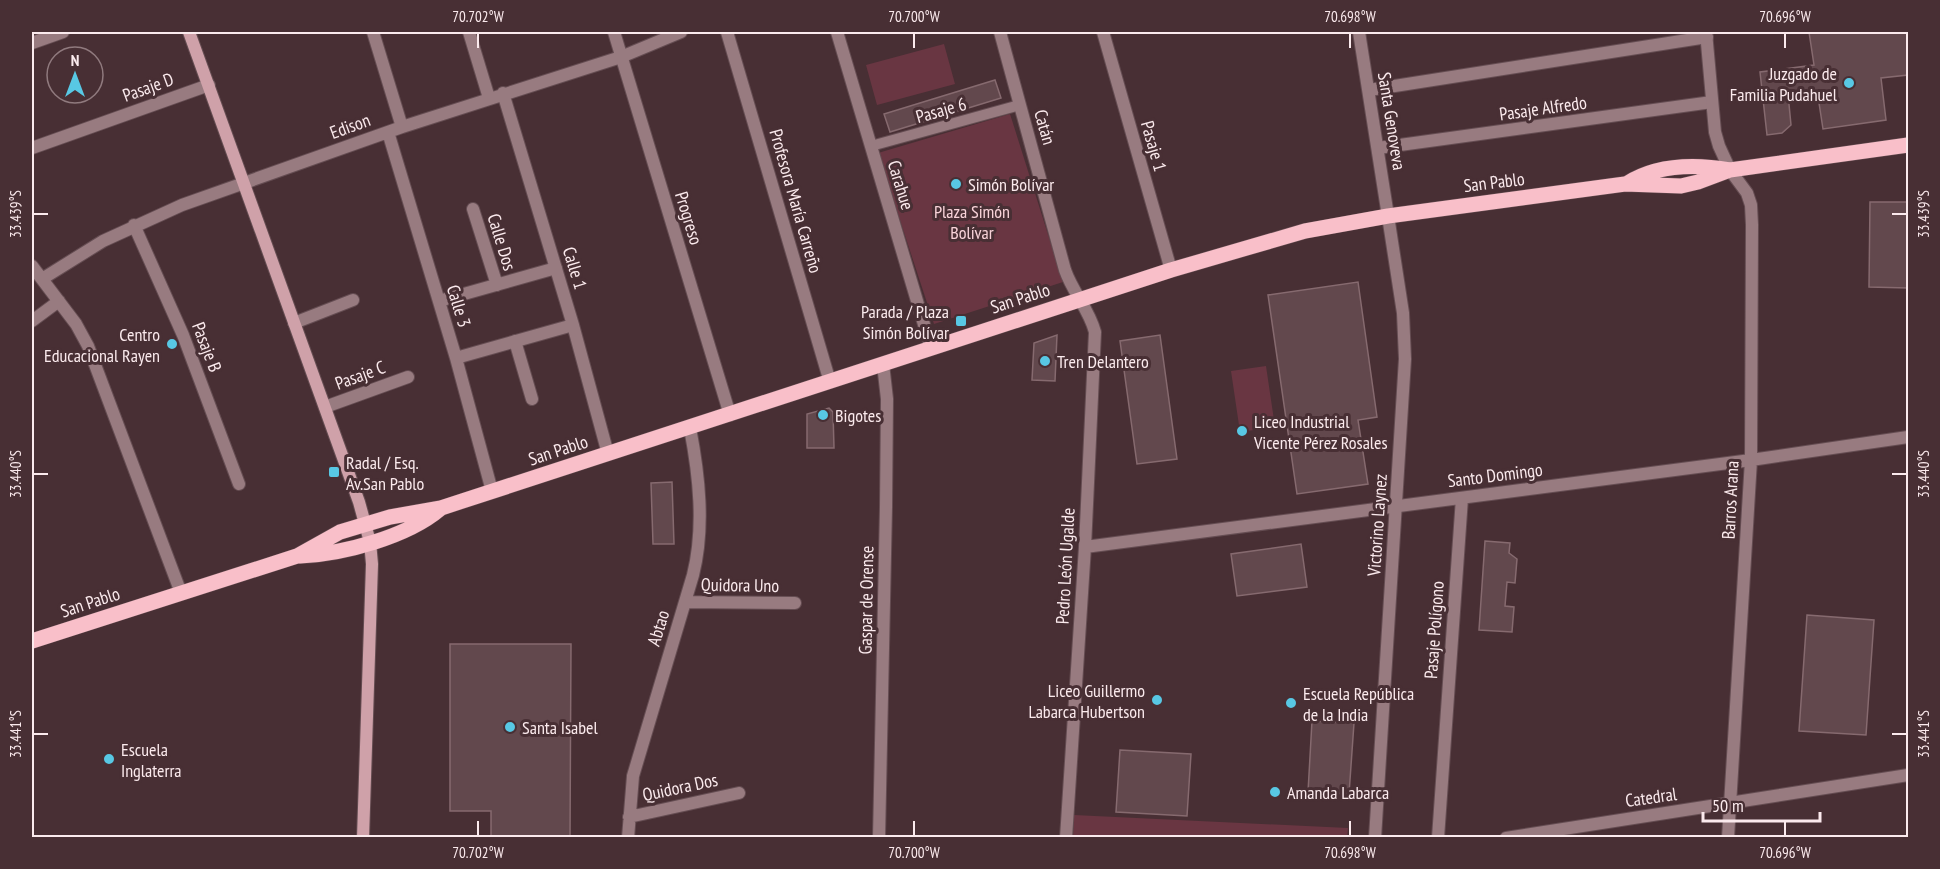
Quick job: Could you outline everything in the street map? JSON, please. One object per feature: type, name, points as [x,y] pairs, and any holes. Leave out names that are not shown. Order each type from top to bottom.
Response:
[{"type":"main road","points":[[189,32],[325,407],[366,524],[370,542],[372,607],[363,837]]},
{"type":"main road","name":"San Pablo","points":[[32,640],[297,556],[340,532],[390,517],[441,508],[1171,270],[1305,231],[1388,216],[1625,184],[1643,174],[1670,168],[1696,166],[1730,170],[1908,145]]},
{"type":"main road","name":"San Pablo","points":[[297,556],[326,555],[370,542],[416,526],[441,508]]},
{"type":"street","points":[[32,43],[63,32]]},
{"type":"street","points":[[373,32],[402,127]]},
{"type":"street","points":[[469,32],[489,98]]},
{"type":"street","name":"Progreso","points":[[614,32],[730,415]]},
{"type":"street","name":"Edison","points":[[42,279],[134,225],[182,205],[402,127],[621,57],[681,32]]},
{"type":"street","name":"Profesora María Carreño","points":[[728,32],[830,382]]},
{"type":"street","name":"Carahue","points":[[837,32],[931,348]]},
{"type":"street","name":"Catán","points":[[1000,32],[1065,270],[1070,284],[1081,299]]},
{"type":"street","name":"Pasaje 1","points":[[1103,32],[1171,270]]},
{"type":"street","name":"Santa Genoveva","points":[[1359,32],[1388,216]]},
{"type":"street","points":[[1369,90],[1707,34]]},
{"type":"street","name":"Barros Arana","points":[[1707,34],[1715,132],[1730,170],[1747,193],[1751,205],[1752,225],[1751,460],[1728,837]]},
{"type":"street","name":"Pasaje D","points":[[32,148],[208,85]]},
{"type":"street","name":"Calle 1","points":[[503,93],[573,325],[608,454]]},
{"type":"street","name":"Pasaje Alfredo","points":[[1378,148],[1712,102]]},
{"type":"street","name":"Pasaje 6","points":[[871,146],[1020,105]]},
{"type":"street","name":"Calle 3","points":[[388,132],[456,358],[492,491]]},
{"type":"street","name":"Calle Dos","points":[[473,209],[497,285]]},
{"type":"street","name":"Victorino Laynez","points":[[1375,837],[1404,390],[1403,313],[1388,216]]},
{"type":"street","name":"Pasaje B","points":[[134,225],[183,334],[239,484]]},
{"type":"street","points":[[32,266],[76,324],[91,352],[181,593]]},
{"type":"street","points":[[439,301],[556,268]]},
{"type":"street","name":"Pedro León Ugalde","points":[[1066,837],[1085,547],[1095,332],[1092,319],[1081,299]]},
{"type":"street","points":[[294,323],[353,300]]},
{"type":"street","points":[[32,321],[59,301]]},
{"type":"street","points":[[456,358],[573,325]]},
{"type":"street","points":[[515,341],[532,399]]},
{"type":"street","name":"Gaspar de Orense","points":[[879,837],[886,495],[886,399],[883,364]]},
{"type":"street","name":"Pasaje C","points":[[325,407],[408,377]]},
{"type":"street","name":"Abtao","points":[[628,837],[633,776],[698,555],[699,503],[690,428]]},
{"type":"street","name":"Santo Domingo","points":[[1085,547],[1751,460],[1908,437]]},
{"type":"street","name":"Pasaje Polígono","points":[[1438,837],[1462,498]]},
{"type":"street","name":"Quidora Uno","points":[[685,602],[795,603]]},
{"type":"street","name":"Catedral","points":[[1506,837],[1908,775]]},
{"type":"street","name":"Quidora Dos","points":[[629,817],[739,793]]},
{"type":"green space","points":[[944,44],[955,84],[877,105],[866,65]]},
{"type":"green space","name":"Plaza Simón Bolívar","points":[[1010,114],[1063,282],[934,324],[878,153]]},
{"type":"green space","points":[[1266,366],[1275,427],[1240,432],[1231,371]]},
{"type":"green space","points":[[1074,815],[1348,828],[1347,838],[1073,838]]},
{"type":"building","name":"Juzgado de Familia Pudahuel","points":[[1809,32],[1908,32],[1908,75],[1881,78],[1886,120],[1823,129],[1817,90],[1788,94],[1791,125],[1782,133],[1767,135],[1760,72],[1814,65]]},
{"type":"building","points":[[995,80],[1001,98],[890,132],[884,114]]},
{"type":"building","points":[[1870,202],[1908,202],[1908,288],[1869,287]]},
{"type":"building","points":[[1358,282],[1377,417],[1358,420],[1368,484],[1297,494],[1268,295]]},
{"type":"building","name":"Tren Delantero","points":[[1057,335],[1055,381],[1032,380],[1034,343]]},
{"type":"building","points":[[1160,335],[1177,459],[1137,464],[1120,341]]},
{"type":"building","points":[[829,408],[833,412],[834,448],[807,448],[807,414]]},
{"type":"building","points":[[672,482],[674,544],[653,544],[651,483]]},
{"type":"building","points":[[1485,541],[1510,543],[1509,553],[1517,559],[1515,583],[1507,582],[1505,606],[1514,607],[1512,632],[1479,630]]},
{"type":"building","points":[[1301,544],[1307,587],[1237,596],[1231,554]]},
{"type":"building","points":[[1807,615],[1874,620],[1866,735],[1799,731]]},
{"type":"building","name":"Santa Isabel","points":[[450,644],[571,644],[570,837],[491,837],[491,811],[450,811]]},
{"type":"building","points":[[1312,721],[1354,723],[1349,794],[1308,792]]},
{"type":"building","points":[[1120,750],[1191,754],[1187,816],[1116,812]]},
{"type":"place","name":"Juzgado de Familia Pudahuel","points":[[1849,83]]},
{"type":"place","name":"Simón Bolívar","points":[[956,184]]},
{"type":"place","name":"Parada / Plaza Simón Bolívar","points":[[961,321]]},
{"type":"place","name":"Centro Educacional Rayen","points":[[172,344]]},
{"type":"place","name":"Tren Delantero","points":[[1045,361]]},
{"type":"place","name":"Bigotes","points":[[823,415]]},
{"type":"place","name":"Liceo Industrial Vicente Pérez Rosales","points":[[1242,431]]},
{"type":"place","name":"Radal / Esq. Av.San Pablo","points":[[334,472]]},
{"type":"place","name":"Liceo Guillermo Labarca Hubertson","points":[[1157,700]]},
{"type":"place","name":"Escuela República de la India","points":[[1291,703]]},
{"type":"place","name":"Santa Isabel","points":[[510,727]]},
{"type":"place","name":"Escuela Inglaterra","points":[[109,759]]},
{"type":"place","name":"Amanda Labarca","points":[[1275,792]]}]
